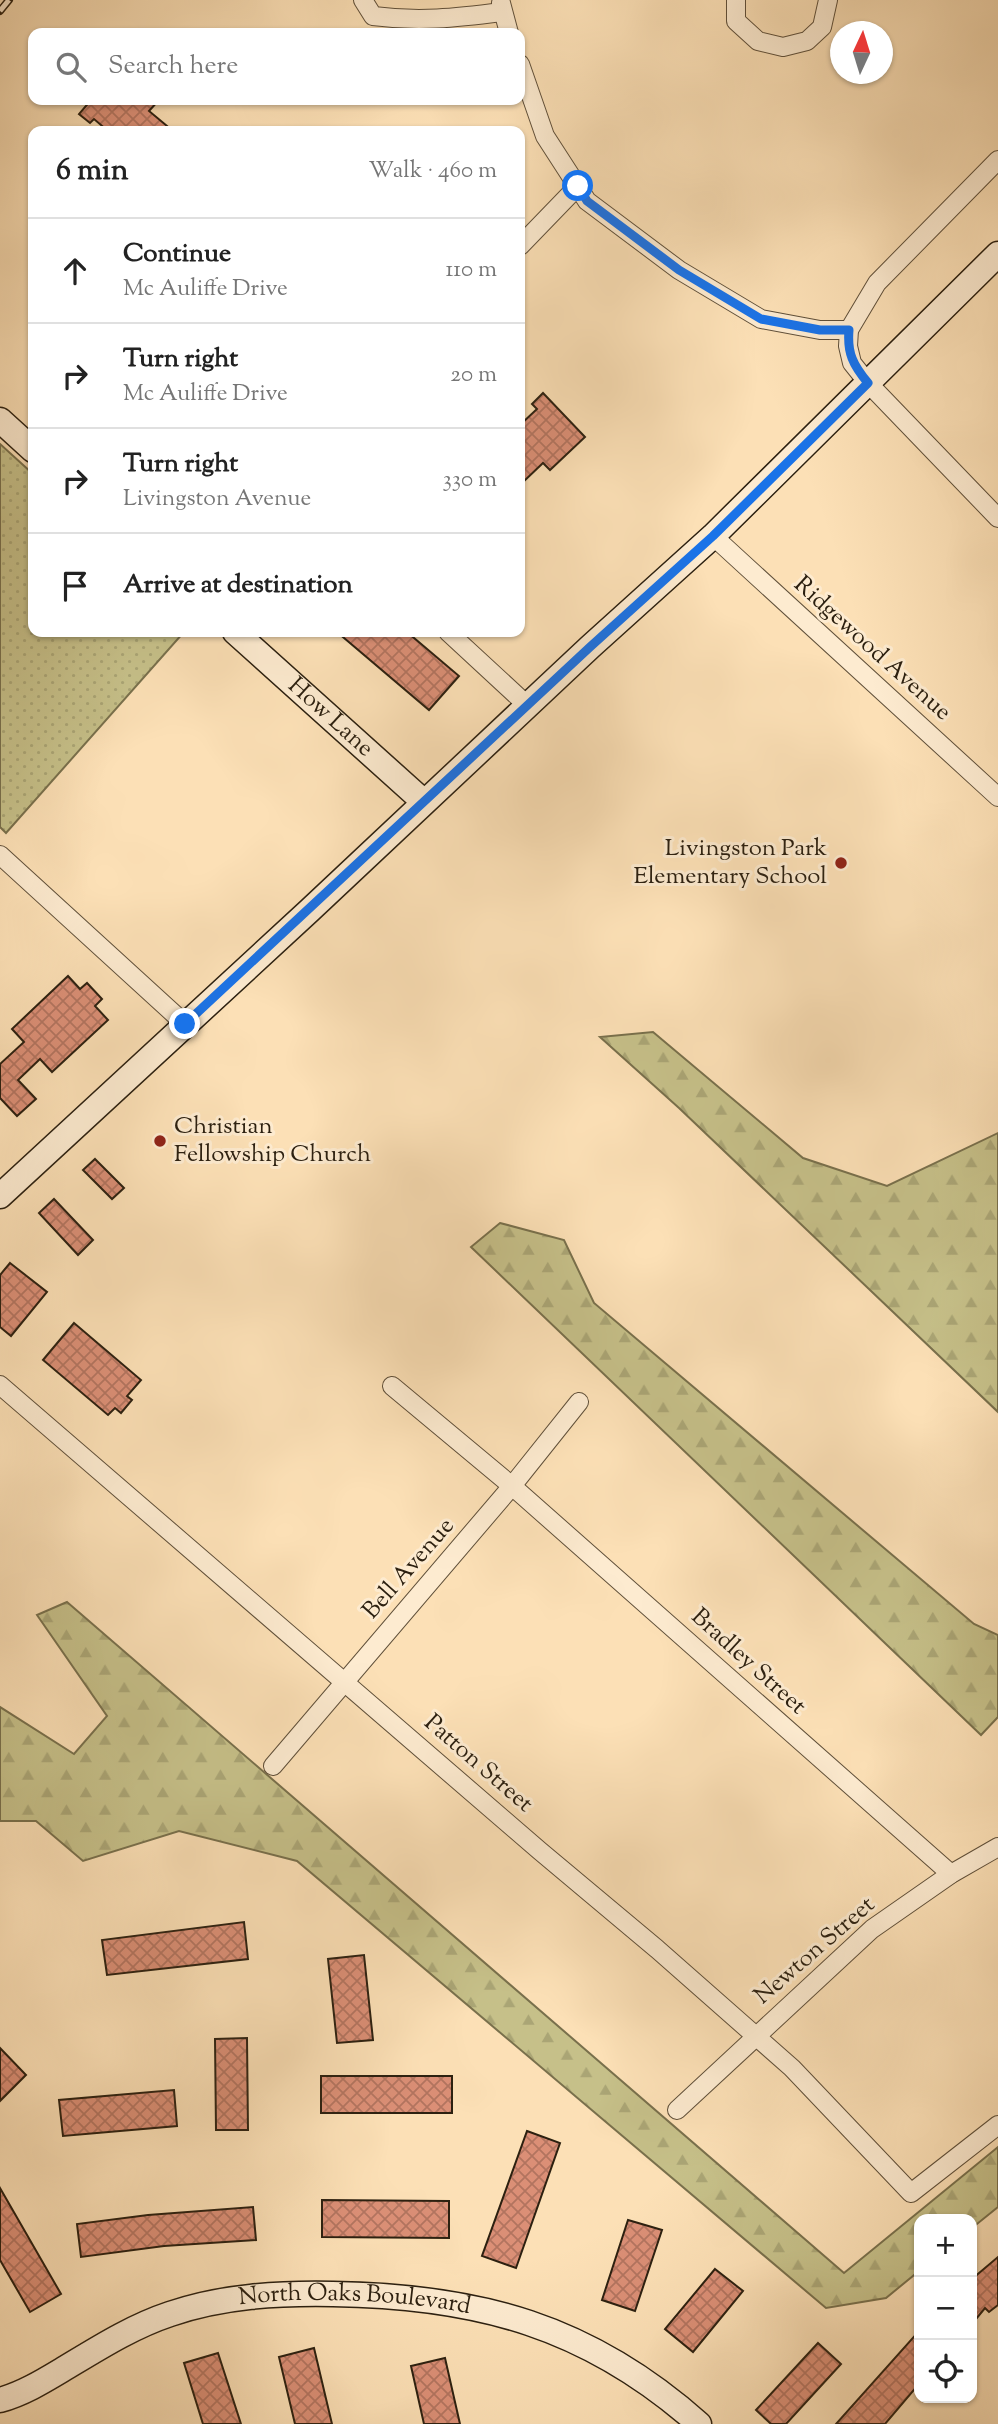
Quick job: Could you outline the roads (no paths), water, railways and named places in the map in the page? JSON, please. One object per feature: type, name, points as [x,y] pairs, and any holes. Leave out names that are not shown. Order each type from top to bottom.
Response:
[{"type":"main road","points":[[0,1196],[527,705],[713,536],[998,254]]},
{"type":"main road","points":[[0,420],[28,445]]},
{"type":"main road","name":"How Lane","points":[[241,637],[424,803]]},
{"type":"main road","name":"North Oaks Boulevard","points":[[0,2400],[36,2385],[145,2323],[193,2307],[263,2295],[370,2294],[448,2301],[534,2323],[584,2345],[630,2370],[699,2424]]},
{"type":"street","points":[[363,0],[373,16],[391,19],[445,20],[501,6],[508,28]]},
{"type":"street","points":[[736,0],[736,21],[758,41],[783,47],[807,41],[822,27],[828,0]]},
{"type":"street","points":[[525,78],[545,136],[587,201],[679,270],[761,319],[820,330],[849,330]]},
{"type":"street","points":[[998,160],[877,283],[849,330],[848,346],[852,363],[868,383],[998,518]]},
{"type":"street","points":[[525,241],[578,186]]},
{"type":"street","name":"Ridgewood Avenue","points":[[713,536],[998,797]]},
{"type":"street","points":[[453,637],[527,705]]},
{"type":"street","points":[[0,855],[185,1024]]},
{"type":"street","name":"Patton Street","points":[[0,1385],[792,2068],[911,2193],[998,2125]]},
{"type":"street","name":"Bradley Street","points":[[392,1387],[512,1486],[951,1874]]},
{"type":"street","name":"Bell Avenue","points":[[273,1766],[512,1486],[579,1402]]},
{"type":"street","name":"Newton Street","points":[[677,2110],[872,1929],[951,1874],[998,1847]]},
{"type":"railway","points":[[0,11],[9,0]]},
{"type":"place","name":"Livingston Park Elementary School","points":[[841,863]]},
{"type":"place","name":"Christian Fellowship Church","points":[[160,1141]]}]
